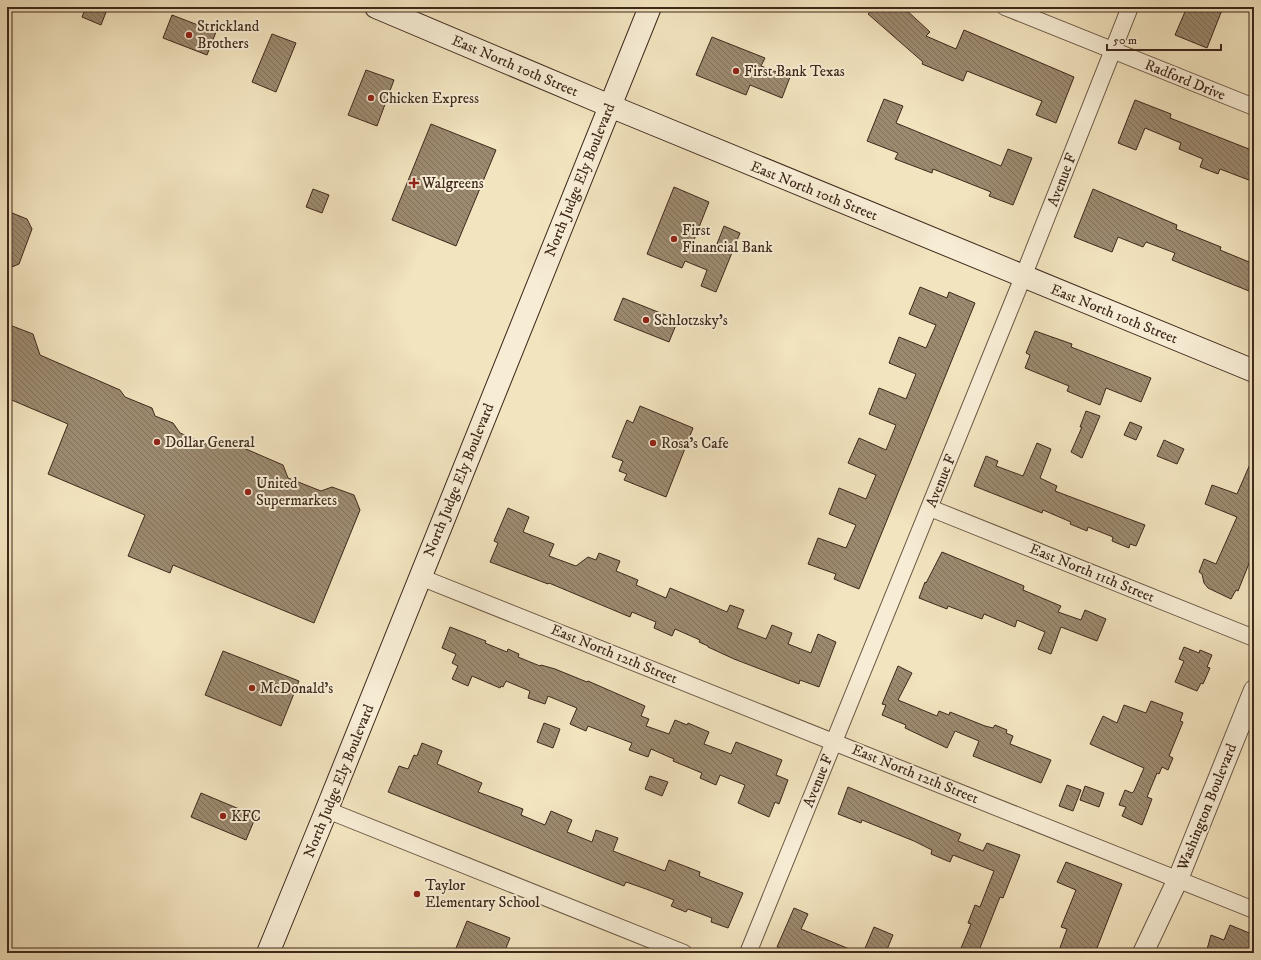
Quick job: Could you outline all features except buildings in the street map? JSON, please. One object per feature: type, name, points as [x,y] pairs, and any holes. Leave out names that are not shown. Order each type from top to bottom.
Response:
[{"type":"main road","name":"East North 10th Street","points":[[376,7],[610,106],[1254,371]]},
{"type":"main road","name":"North Judge Ely Boulevard","points":[[268,953],[650,7]]},
{"type":"street","name":"Radford Drive","points":[[1005,7],[1254,107]]},
{"type":"street","name":"Avenue F","points":[[748,953],[930,508],[1130,7]]},
{"type":"street","name":"East North 11th Street","points":[[930,508],[1254,638]]},
{"type":"street","name":"East North 12th Street","points":[[420,577],[834,741],[1254,910]]},
{"type":"street","name":"Washington Boulevard","points":[[1143,953],[1178,879],[1254,690]]},
{"type":"street","points":[[327,810],[684,953]]},
{"type":"street","name":"Washington Boulevard","points":[[1154,953],[1178,879]]},
{"type":"place","name":"Strickland Brothers","points":[[189,35]]},
{"type":"place","name":"First Bank Texas","points":[[736,71]]},
{"type":"place","name":"Chicken Express","points":[[371,98]]},
{"type":"place","name":"Walgreens","points":[[414,183]]},
{"type":"place","name":"First Financial Bank","points":[[674,239]]},
{"type":"place","name":"Schlotzsky's","points":[[646,320]]},
{"type":"place","name":"Dollar General","points":[[157,442]]},
{"type":"place","name":"Rosa's Cafe","points":[[653,443]]},
{"type":"place","name":"United Supermarkets","points":[[248,492]]},
{"type":"place","name":"McDonald's","points":[[252,688]]},
{"type":"place","name":"KFC","points":[[223,816]]},
{"type":"place","name":"Taylor Elementary School","points":[[417,894]]}]
